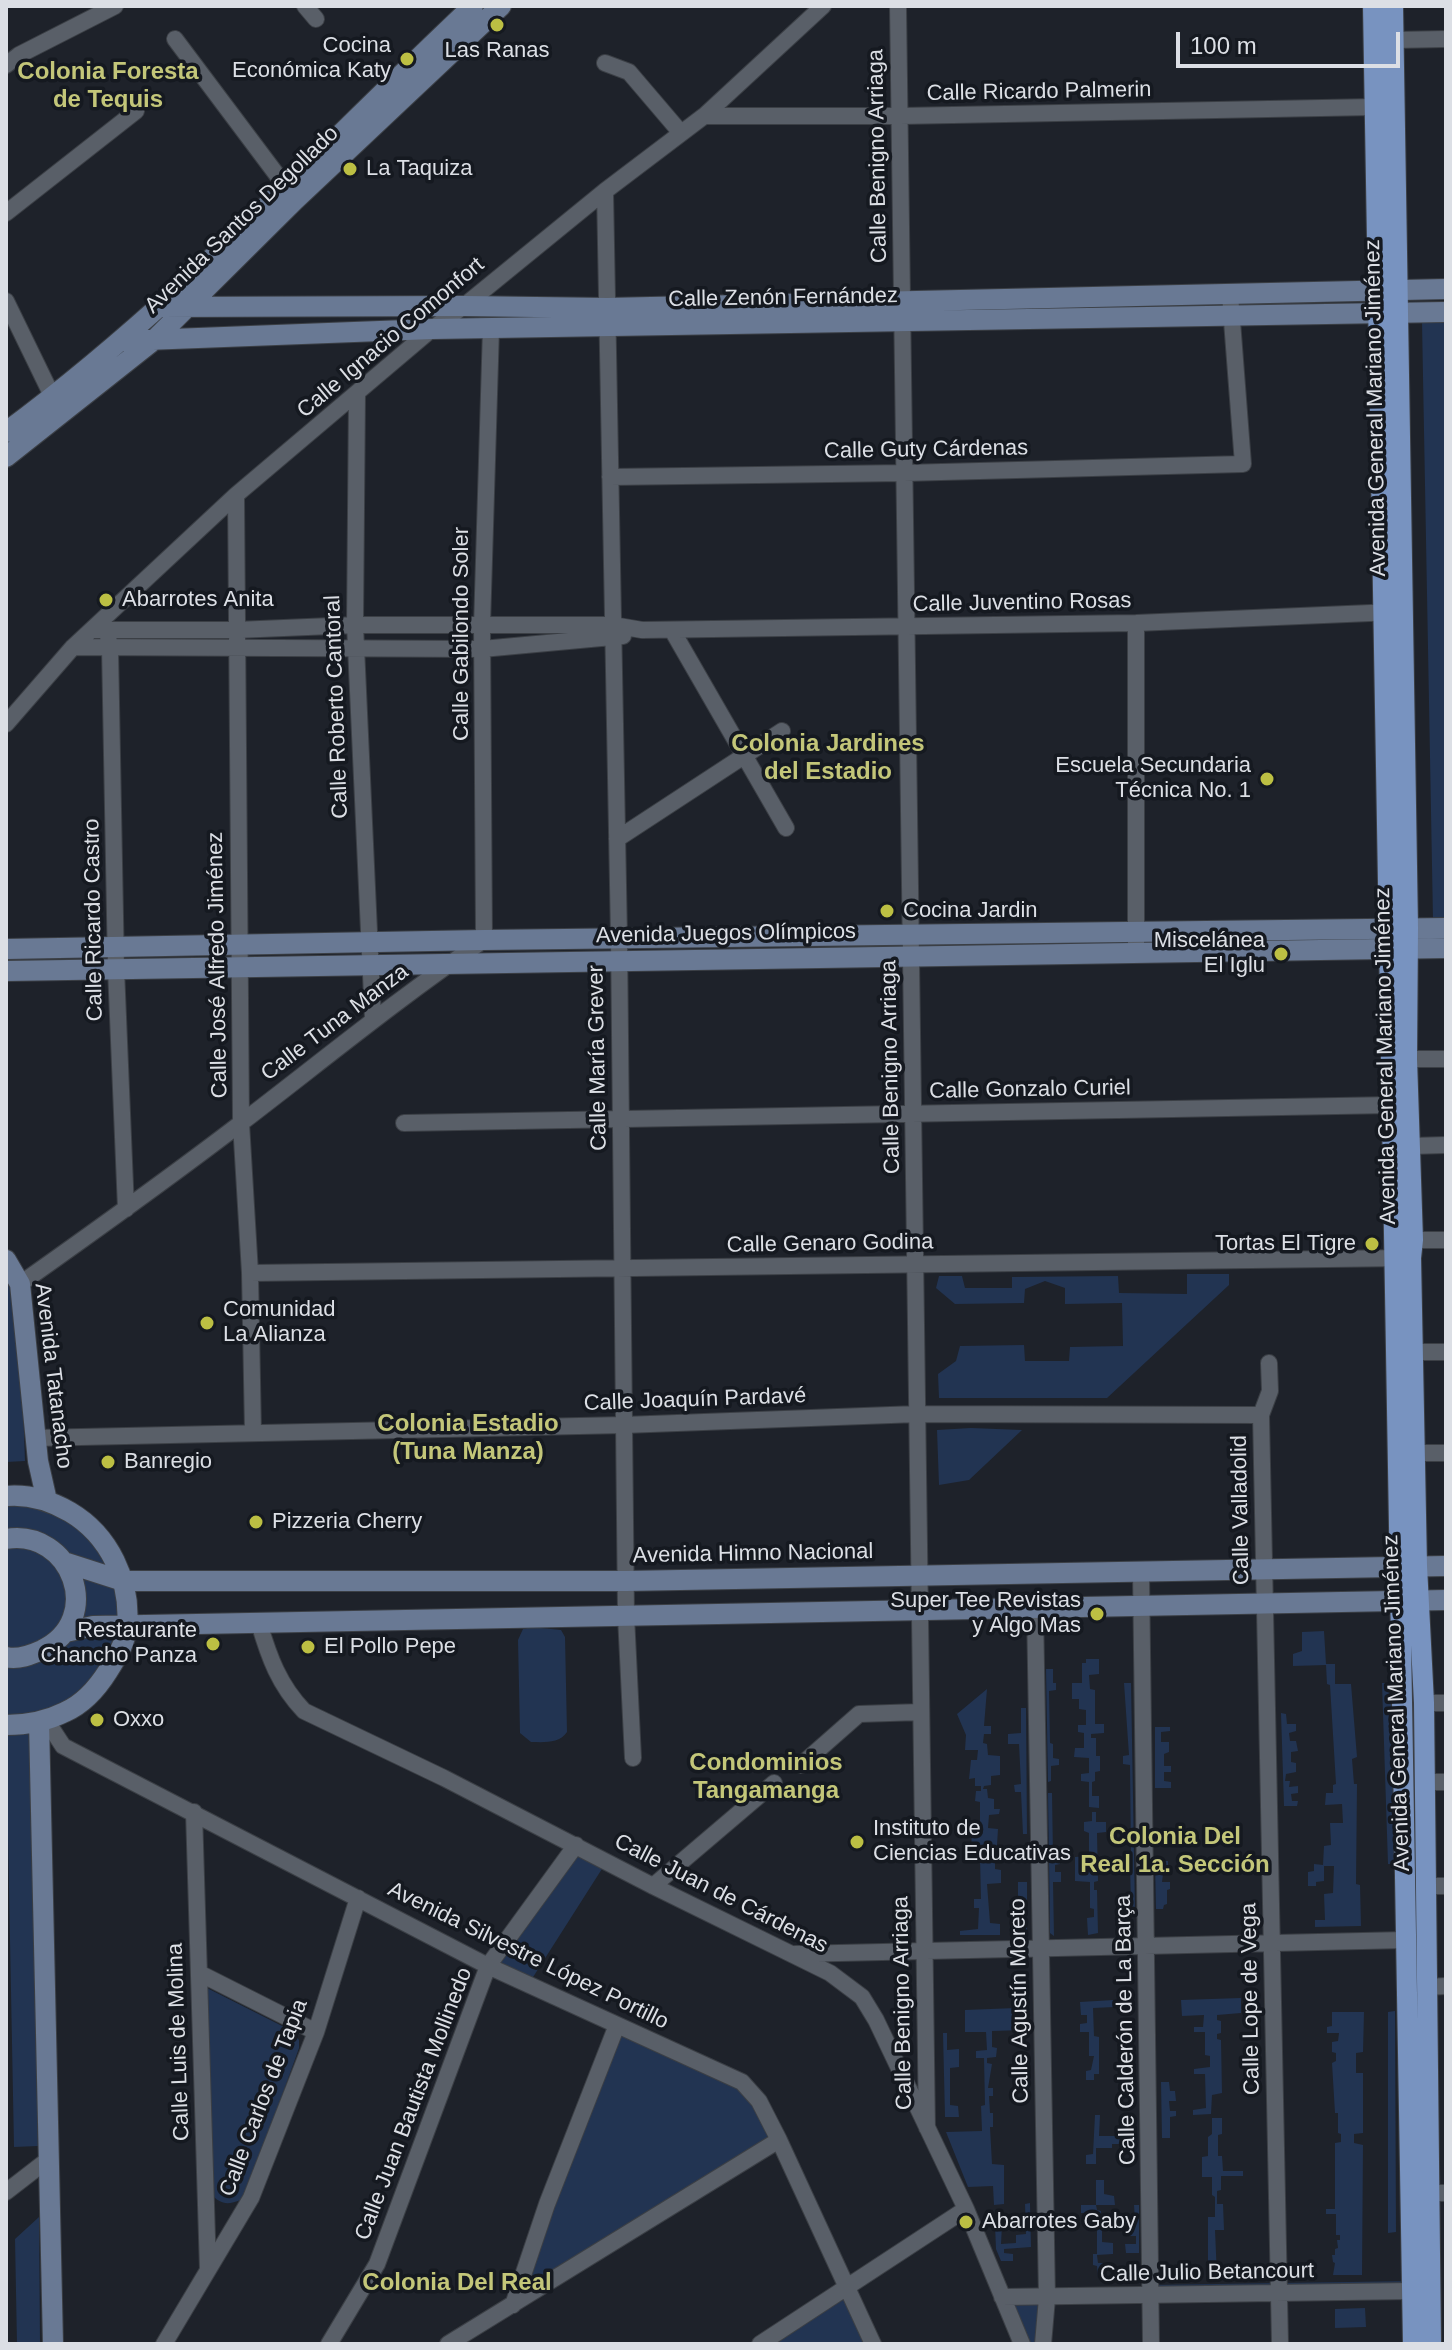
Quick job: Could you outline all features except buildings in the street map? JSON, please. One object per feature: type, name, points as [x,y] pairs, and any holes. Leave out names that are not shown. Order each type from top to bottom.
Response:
[{"type":"main road","name":"Avenida General Mariano Jiménez","points":[[1373,6],[1378,314],[1392,612],[1398,939],[1392,1105],[1413,1352],[1415,1453],[1408,1567]]},
{"type":"main road","name":"Avenida General Mariano Jiménez","points":[[1392,612],[1400,313],[1393,6]]},
{"type":"main road","name":"Avenida General Mariano Jiménez","points":[[1398,939],[1411,1146],[1406,1252],[1410,1601],[1406,1940],[1413,2344]]},
{"type":"main road","name":"Avenida General Mariano Jiménez","points":[[1410,1601],[1436,1782],[1436,2331]]},
{"type":"street","points":[[6,65],[19,55],[115,6]]},
{"type":"street","name":"Avenida Santos Degollado","points":[[6,432],[57,406],[154,340],[290,193],[469,14],[501,6]]},
{"type":"street","name":"Calle Ignacio Comonfort","points":[[6,724],[73,647],[100,630],[236,495],[432,329],[704,116],[823,6]]},
{"type":"street","name":"Calle Benigno Arriaga","points":[[898,6],[927,2128]]},
{"type":"street","points":[[175,39],[290,193]]},
{"type":"street","points":[[1394,40],[1446,39]]},
{"type":"street","points":[[605,63],[629,72],[681,133]]},
{"type":"street","name":"Calle Ricardo Palmerin","points":[[704,116],[900,116],[1374,107]]},
{"type":"street","points":[[6,213],[136,111]]},
{"type":"street","name":"Calle María Grever","points":[[605,191],[619,938],[626,1616],[633,1758]]},
{"type":"street","name":"Avenida Santos Degollado","points":[[6,457],[120,341],[290,193]]},
{"type":"street","name":"Calle Zenón Fernández","points":[[120,341],[491,328],[607,317],[902,310],[1446,289]]},
{"type":"street","points":[[1230,295],[1234,316]]},
{"type":"street","points":[[6,301],[57,406]]},
{"type":"street","name":"Calle Zenón Fernández","points":[[158,307],[464,306],[607,317]]},
{"type":"street","name":"Calle Zenón Fernández","points":[[902,310],[1234,316],[1446,312]]},
{"type":"street","name":"Calle Guty Cárdenas","points":[[610,477],[1243,464],[1234,316]]},
{"type":"street","name":"Calle Gabilondo Soler","points":[[484,940],[482,626],[491,328]]},
{"type":"street","name":"Calle Roberto Cantoral","points":[[357,394],[355,625],[373,1019]]},
{"type":"street","name":"Calle José Alfredo Jiménez","points":[[236,495],[241,1123],[250,1273],[253,1433]]},
{"type":"street","name":"Calle Juventino Rosas","points":[[73,647],[482,649],[642,630],[1136,623],[1392,612]]},
{"type":"street","points":[[1136,623],[1136,942]]},
{"type":"street","name":"Calle Juventino Rosas","points":[[100,630],[236,630],[355,625],[482,626],[613,632]]},
{"type":"street","name":"Calle Ricardo Castro","points":[[100,630],[110,648],[116,969],[126,1209]]},
{"type":"street","points":[[672,630],[786,828]]},
{"type":"street","points":[[617,839],[782,731]]},
{"type":"street","name":"Avenida Juegos Olímpicos","points":[[1398,939],[1446,928]]},
{"type":"street","name":"Avenida Juegos Olímpicos","points":[[6,949],[911,935],[1136,942],[1398,939],[1446,948]]},
{"type":"street","name":"Calle Tuna Manza","points":[[20,1284],[126,1209],[373,1019],[484,940]]},
{"type":"street","name":"Avenida Juegos Olímpicos","points":[[6,971],[911,956],[1136,942]]},
{"type":"street","points":[[1407,1059],[1446,1059]]},
{"type":"street","name":"Calle Gonzalo Curiel","points":[[404,1123],[1392,1105]]},
{"type":"street","points":[[1411,1146],[1446,1145]]},
{"type":"street","name":"Calle Genaro Godina","points":[[250,1273],[915,1265],[1406,1252],[1446,1240]]},
{"type":"street","name":"Avenida Tatanacho","points":[[6,1260],[20,1284],[35,1438],[47,1501]]},
{"type":"street","points":[[1413,1352],[1446,1352]]},
{"type":"street","name":"Calle Valladolid","points":[[1264,1604],[1261,1415],[1270,1391],[1269,1363]]},
{"type":"street","name":"Calle Joaquín Pardavé","points":[[35,1438],[624,1425],[917,1414],[1261,1415]]},
{"type":"street","points":[[1415,1453],[1446,1453]]},
{"type":"street","points":[[6,1496],[47,1501],[84,1520],[108,1548],[123,1581],[127,1625],[118,1654],[98,1687],[68,1711],[43,1721],[6,1725]]},
{"type":"street","name":"Avenida Himno Nacional","points":[[6,1539],[31,1540],[50,1548],[64,1562],[123,1581],[626,1581],[1446,1566]]},
{"type":"street","points":[[6,1657],[14,1659],[32,1655],[53,1645],[74,1621],[77,1601],[74,1580],[64,1562]]},
{"type":"street","name":"Calle Calderón de La Barça","points":[[1141,1573],[1151,2344]]},
{"type":"street","points":[[66,1632],[93,1626],[127,1625],[1446,1600]]},
{"type":"street","name":"Calle Lope de Vega","points":[[1264,1604],[1280,2344]]},
{"type":"street","name":"Calle Agustín Moreto","points":[[1035,1609],[1047,2298],[1043,2344]]},
{"type":"street","name":"Calle Juan de Cárdenas","points":[[259,1623],[270,1662],[289,1696],[304,1711],[444,1778],[830,1973],[862,1997],[876,2020],[966,2209],[1022,2344]]},
{"type":"street","points":[[1424,1703],[1446,1703]]},
{"type":"street","points":[[801,1765],[859,1714],[921,1712]]},
{"type":"street","points":[[43,1721],[53,2344]]},
{"type":"street","name":"Avenida Silvestre López Portillo","points":[[43,1721],[63,1746],[488,1966],[742,2082],[759,2101],[779,2140],[873,2344]]},
{"type":"street","points":[[653,1886],[774,1783]]},
{"type":"street","name":"Calle Luis de Molina","points":[[194,1812],[208,2271]]},
{"type":"street","name":"Calle Juan Bautista Mollinedo","points":[[329,2344],[377,2264],[488,1966],[576,1845]]},
{"type":"street","name":"Calle Carlos de Tapia","points":[[164,2344],[251,2198],[316,2032],[358,1898]]},
{"type":"street","points":[[790,1955],[1406,1940]]},
{"type":"street","points":[[199,1973],[316,2032]]},
{"type":"street","points":[[513,2305],[547,2204],[617,2025]]},
{"type":"street","points":[[448,2344],[779,2140]]},
{"type":"street","points":[[6,2192],[50,2158]]},
{"type":"street","points":[[760,2344],[966,2209]]},
{"type":"street","name":"Calle Julio Betancourt","points":[[1002,2297],[1412,2291]]},
{"type":"shaded area","points":[[1422,322],[1446,322],[1446,920],[1433,920]]},
{"type":"shaded area","points":[[6,1270],[19,1294],[25,1461],[6,1462]]},
{"type":"shaded area","points":[[1187,1274],[1229,1274],[1229,1285],[1107,1398],[939,1398],[938,1374],[956,1361],[960,1346],[1024,1345],[1025,1361],[1069,1361],[1070,1347],[1123,1346],[1122,1303],[1065,1304],[1065,1288],[1045,1281],[1025,1289],[1024,1303],[955,1304],[936,1288],[939,1276],[962,1276],[965,1288],[1012,1288],[1012,1277],[1118,1276],[1119,1293],[1187,1294]]},
{"type":"shaded area","points":[[937,1430],[1022,1430],[969,1480],[939,1485]]},
{"type":"shaded area","points":[[6,1496],[53,1502],[108,1548],[124,1638],[68,1711],[6,1725]]},
{"type":"shaded area","points":[[523,1629],[561,1630],[565,1637],[567,1732],[560,1739],[550,1742],[531,1742],[520,1733],[518,1640]]},
{"type":"shaded area","points":[[1324,1631],[1326,1664],[1335,1664],[1335,1684],[1351,1684],[1357,1757],[1352,1759],[1354,1784],[1357,1784],[1356,1884],[1360,1885],[1361,1926],[1315,1927],[1315,1920],[1325,1920],[1324,1894],[1333,1893],[1334,1866],[1324,1866],[1324,1881],[1308,1886],[1308,1872],[1314,1871],[1314,1864],[1323,1865],[1324,1846],[1331,1845],[1330,1823],[1343,1823],[1342,1804],[1325,1805],[1326,1793],[1333,1793],[1333,1785],[1336,1784],[1326,1665],[1293,1666],[1293,1654],[1302,1651],[1302,1632]]},
{"type":"shaded area","points":[[1086,1659],[1099,1659],[1099,1674],[1089,1675],[1090,1689],[1095,1690],[1095,1724],[1104,1724],[1104,1733],[1091,1734],[1091,1738],[1096,1738],[1096,1756],[1100,1756],[1100,1771],[1095,1772],[1095,1781],[1092,1782],[1092,1796],[1099,1796],[1099,1808],[1089,1807],[1089,1782],[1081,1781],[1081,1774],[1089,1773],[1089,1758],[1074,1757],[1075,1748],[1084,1748],[1084,1733],[1078,1732],[1078,1725],[1086,1725],[1086,1710],[1079,1709],[1079,1699],[1072,1699],[1072,1683],[1082,1683],[1082,1663],[1086,1663]]},
{"type":"shaded area","points":[[1046,1669],[1053,1669],[1053,1683],[1056,1683],[1056,1690],[1049,1691],[1050,1743],[1053,1744],[1053,1758],[1059,1759],[1059,1765],[1051,1766],[1051,1781],[1048,1782]]},
{"type":"shaded area","points":[[1124,1683],[1131,1683],[1135,1912],[1124,1913],[1124,1905],[1131,1905],[1130,1865],[1124,1864],[1123,1856],[1131,1855],[1130,1765],[1123,1764],[1123,1756],[1129,1755]]},
{"type":"shaded area","points":[[1382,1683],[1391,1683],[1396,1864],[1388,1864]]},
{"type":"shaded area","points":[[987,1689],[984,1726],[991,1726],[991,1734],[984,1734],[983,1743],[987,1744],[988,1755],[1000,1756],[1000,1775],[991,1776],[991,1785],[983,1789],[987,1789],[988,1798],[994,1799],[994,1809],[1000,1809],[999,1814],[989,1815],[988,1828],[998,1829],[997,1845],[1005,1846],[1004,1857],[995,1858],[995,1869],[1001,1870],[1001,1883],[987,1884],[990,1923],[1000,1924],[1000,1935],[960,1935],[960,1931],[978,1929],[979,1908],[974,1908],[974,1899],[981,1899],[980,1858],[971,1858],[972,1822],[980,1822],[980,1802],[975,1801],[976,1791],[981,1791],[981,1786],[975,1786],[975,1778],[969,1779],[971,1760],[977,1760],[978,1750],[965,1750],[966,1735],[957,1714]]},
{"type":"shaded area","points":[[1021,1708],[1026,1708],[1027,1834],[1023,1834],[1021,1792],[1015,1792],[1014,1785],[1021,1784],[1019,1744],[1008,1744],[1008,1734],[1021,1733]]},
{"type":"shaded area","points":[[1281,1713],[1286,1714],[1287,1724],[1296,1724],[1296,1731],[1289,1733],[1290,1741],[1296,1741],[1298,1751],[1291,1752],[1291,1762],[1296,1763],[1296,1772],[1286,1774],[1285,1781],[1290,1781],[1289,1787],[1298,1786],[1298,1793],[1291,1794],[1292,1801],[1298,1801],[1297,1806],[1284,1806]]},
{"type":"shaded area","points":[[1155,1727],[1170,1727],[1170,1731],[1161,1732],[1161,1742],[1169,1742],[1169,1752],[1164,1754],[1164,1766],[1171,1766],[1171,1772],[1164,1772],[1164,1781],[1171,1782],[1171,1788],[1155,1788]]},
{"type":"shaded area","points":[[29,1730],[38,2146],[14,2147],[6,1732]]},
{"type":"shaded area","points":[[1048,1793],[1052,1793],[1053,1857],[1060,1857],[1055,1872],[1061,1872],[1061,1882],[1053,1882],[1054,1936],[1050,1933]]},
{"type":"shaded area","points":[[1092,1812],[1096,1812],[1096,1822],[1106,1822],[1106,1832],[1097,1833],[1098,1881],[1094,1882],[1094,1890],[1097,1890],[1098,1933],[1088,1935],[1087,1918],[1094,1917],[1094,1909],[1090,1908],[1090,1882],[1075,1881],[1075,1857],[1089,1856],[1089,1833],[1084,1831],[1084,1822],[1092,1821]]},
{"type":"shaded area","points":[[576,1845],[607,1861],[528,1985],[488,1966]]},
{"type":"shaded area","points":[[1155,1861],[1168,1861],[1168,1874],[1163,1874],[1162,1882],[1170,1882],[1170,1889],[1167,1890],[1167,1904],[1163,1909],[1156,1909]]},
{"type":"shaded area","points":[[1018,1882],[1027,1882],[1027,1935],[1015,1935],[1014,1923],[1023,1923],[1023,1914],[1018,1914]]},
{"type":"shaded area","points":[[203,1986],[292,2031],[299,2040],[299,2048],[249,2188],[241,2200],[232,2203],[221,2202],[210,2193]]},
{"type":"shaded area","points":[[1016,1997],[1023,1997],[1024,2030],[992,2031],[992,2047],[997,2048],[996,2057],[987,2058],[987,2063],[992,2064],[988,2088],[993,2088],[993,2096],[989,2096],[990,2113],[993,2113],[993,2127],[990,2127],[992,2164],[1004,2165],[1004,2204],[994,2205],[993,2186],[968,2187],[946,2132],[982,2131],[984,2058],[976,2058],[976,2051],[987,2050],[986,2032],[965,2032],[965,2010],[1016,2008]]},
{"type":"shaded area","points":[[1241,1998],[1241,2013],[1217,2015],[1217,2020],[1221,2021],[1221,2033],[1217,2034],[1217,2039],[1221,2040],[1222,2093],[1212,2095],[1211,2114],[1193,2115],[1193,2110],[1206,2108],[1205,2074],[1194,2074],[1194,2069],[1210,2067],[1210,2056],[1205,2055],[1205,2032],[1194,2032],[1194,2027],[1203,2027],[1204,2015],[1182,2016],[1181,2000]]},
{"type":"shaded area","points":[[1114,2000],[1114,2007],[1093,2008],[1094,2036],[1099,2037],[1099,2074],[1094,2074],[1094,2080],[1086,2080],[1086,2071],[1091,2070],[1094,2056],[1089,2056],[1089,2032],[1080,2032],[1080,2024],[1087,2023],[1087,2015],[1081,2015],[1080,2002]]},
{"type":"shaded area","points":[[1395,2011],[1396,2232],[1388,2233],[1388,2012]]},
{"type":"shaded area","points":[[1332,2012],[1364,2012],[1363,2052],[1356,2053],[1356,2073],[1363,2073],[1363,2133],[1354,2134],[1354,2143],[1363,2145],[1362,2275],[1333,2275],[1335,2263],[1332,2255],[1338,2248],[1340,2235],[1336,2235],[1336,2214],[1326,2214],[1326,2209],[1335,2209],[1335,2143],[1341,2142],[1338,2113],[1335,2113],[1332,2063],[1336,2061],[1336,2053],[1332,2052],[1332,2042],[1338,2041],[1339,2033],[1327,2033],[1327,2027],[1332,2026]]},
{"type":"shaded area","points":[[617,2025],[742,2082],[779,2140],[513,2305]]},
{"type":"shaded area","points":[[943,2033],[947,2033],[947,2050],[959,2049],[959,2067],[950,2068],[950,2105],[958,2106],[959,2117],[945,2117]]},
{"type":"shaded area","points":[[1161,2082],[1169,2082],[1170,2091],[1175,2091],[1176,2101],[1169,2101],[1170,2111],[1176,2111],[1176,2116],[1170,2117],[1170,2138],[1162,2138]]},
{"type":"shaded area","points":[[1095,2115],[1100,2115],[1099,2136],[1120,2136],[1120,2144],[1112,2144],[1112,2148],[1096,2148],[1096,2164],[1086,2164],[1086,2155],[1093,2154]]},
{"type":"shaded area","points":[[1212,2118],[1222,2118],[1218,2156],[1222,2156],[1223,2171],[1243,2171],[1243,2176],[1221,2176],[1221,2190],[1217,2191],[1217,2204],[1223,2204],[1224,2230],[1215,2230],[1217,2276],[1208,2276],[1208,2217],[1215,2217],[1212,2177],[1202,2177],[1202,2157],[1208,2156]]},
{"type":"shaded area","points":[[1096,2180],[1104,2180],[1104,2194],[1114,2196],[1115,2205],[1096,2205]]},
{"type":"shaded area","points":[[1030,2203],[1031,2247],[1004,2249],[1004,2253],[1013,2254],[1013,2261],[1001,2261],[996,2249],[995,2225],[1002,2225],[1001,2244],[1016,2243],[1016,2235],[1026,2234],[1025,2204]]},
{"type":"shaded area","points":[[1081,2205],[1096,2205],[1097,2210],[1101,2211],[1101,2218],[1114,2218],[1114,2230],[1102,2230],[1102,2242],[1113,2243],[1113,2254],[1097,2255],[1098,2263],[1103,2263],[1103,2276],[1098,2276],[1097,2266],[1093,2265],[1093,2254],[1097,2254],[1097,2224],[1091,2224],[1090,2213],[1081,2213]]},
{"type":"shaded area","points":[[1134,2205],[1139,2205],[1139,2253],[1126,2253],[1125,2244],[1136,2244],[1136,2236],[1127,2236],[1127,2220],[1135,2220]]},
{"type":"shaded area","points":[[39,2217],[40,2344],[17,2344],[15,2239]]},
{"type":"shaded area","points":[[1412,2281],[1412,2291],[1150,2296],[1150,2285]]},
{"type":"shaded area","points":[[847,2287],[873,2344],[760,2344]]},
{"type":"shaded area","points":[[1002,2297],[1047,2298],[1043,2344],[1022,2344]]},
{"type":"shaded area","points":[[1365,2308],[1366,2327],[1335,2328],[1335,2309]]},
{"type":"place","name":"Las Ranas","points":[[497,25]]},
{"type":"place","name":"Cocina Económica Katy","points":[[407,59]]},
{"type":"place","name":"La Taquiza","points":[[350,169]]},
{"type":"place","name":"Abarrotes Anita","points":[[106,600]]},
{"type":"place","name":"Escuela Secundaria Técnica No. 1","points":[[1267,779]]},
{"type":"place","name":"Cocina Jardin","points":[[887,911]]},
{"type":"place","name":"Miscelánea El Iglu","points":[[1281,954]]},
{"type":"place","name":"Tortas El Tigre","points":[[1372,1244]]},
{"type":"place","name":"Comunidad La Alianza","points":[[207,1323]]},
{"type":"place","name":"Banregio","points":[[108,1462]]},
{"type":"place","name":"Pizzeria Cherry","points":[[256,1522]]},
{"type":"place","name":"Super Tee Revistas y Algo Mas","points":[[1097,1614]]},
{"type":"place","name":"Restaurante Chancho Panza","points":[[213,1644]]},
{"type":"place","name":"El Pollo Pepe","points":[[308,1647]]},
{"type":"place","name":"Oxxo","points":[[97,1720]]},
{"type":"place","name":"Instituto de Ciencias Educativas","points":[[857,1842]]},
{"type":"place","name":"Abarrotes Gaby","points":[[966,2222]]},
{"type":"district","name":"Colonia Foresta de Tequis","points":[[108,86]]},
{"type":"district","name":"Colonia Jardines del Estadio","points":[[828,758]]},
{"type":"district","name":"Colonia Estadio (Tuna Manza)","points":[[468,1438]]},
{"type":"district","name":"Condominios Tangamanga","points":[[766,1777]]},
{"type":"district","name":"Colonia Del Real 1a. Sección","points":[[1175,1851]]},
{"type":"district","name":"Colonia Del Real","points":[[457,2283]]}]
